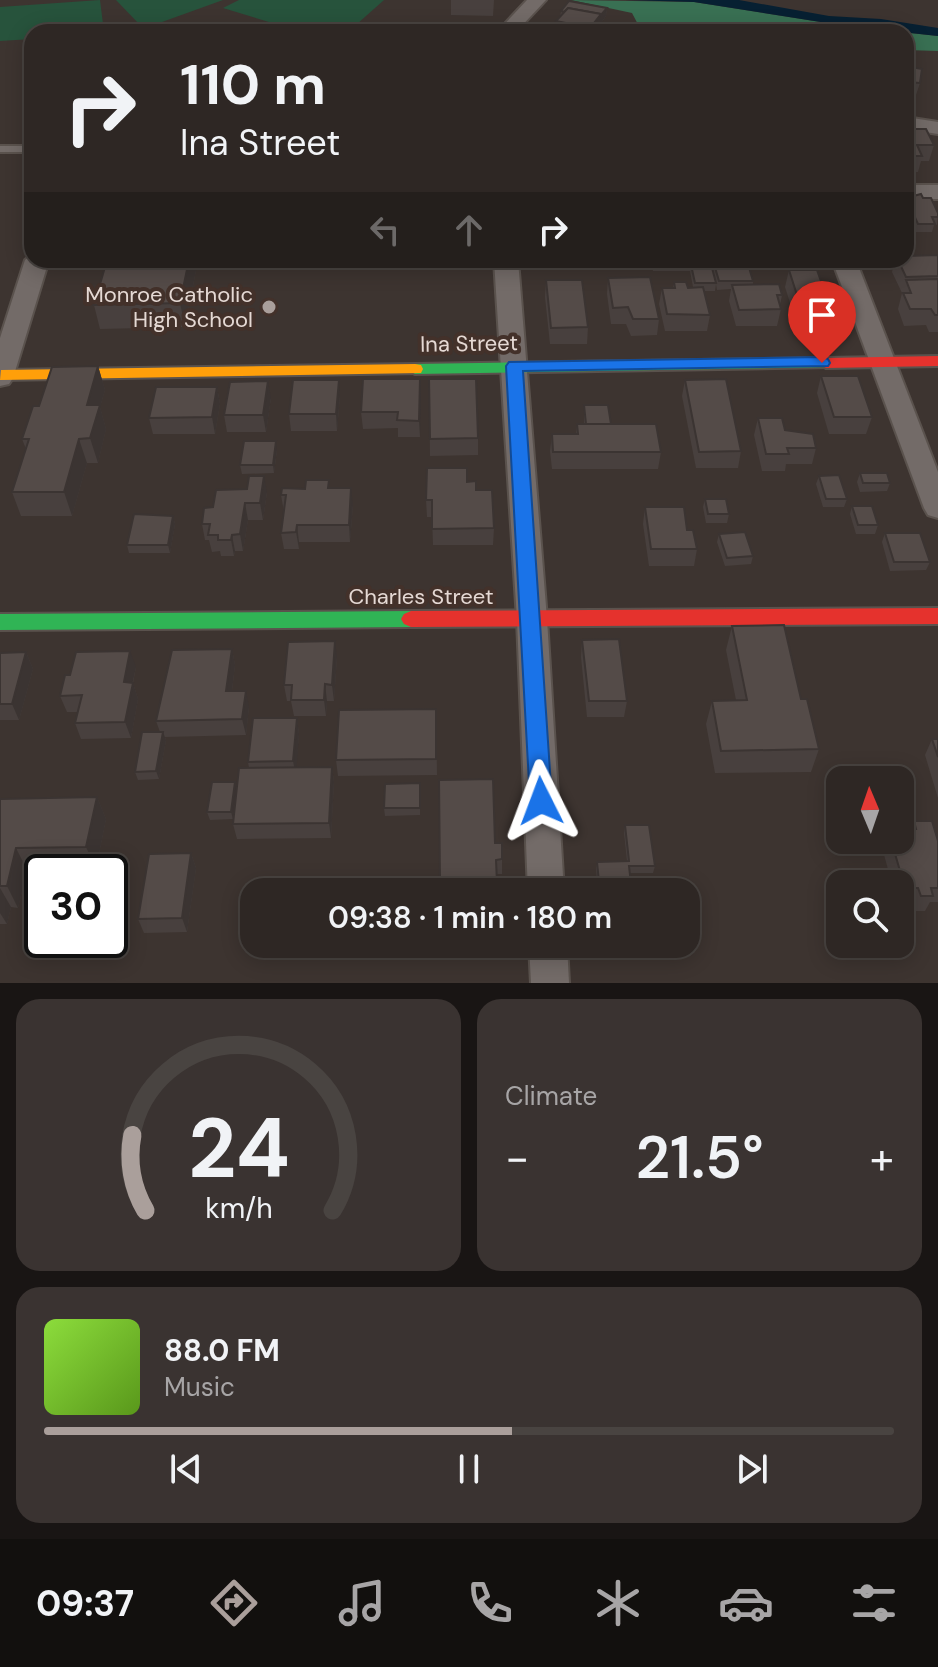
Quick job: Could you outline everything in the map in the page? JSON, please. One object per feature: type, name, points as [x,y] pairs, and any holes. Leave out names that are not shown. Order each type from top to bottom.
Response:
[{"type":"street","points":[[514,24],[537,0]]},
{"type":"street","points":[[914,124],[938,128]]},
{"type":"street","points":[[914,192],[938,192]]},
{"type":"street","points":[[1,377],[35,268]]},
{"type":"street","points":[[507,268],[532,619],[545,878]]},
{"type":"street","points":[[847,268],[938,508]]},
{"type":"street","name":"Ina Street","points":[[1,377],[938,361]]},
{"type":"street","name":"Charles Street","points":[[0,622],[938,616]]},
{"type":"street","points":[[549,958],[550,983]]},
{"type":"lane","points":[[0,149],[24,149]]},
{"type":"green space","points":[[100,0],[103,24],[24,24],[24,40],[0,41],[0,7]]},
{"type":"green space","points":[[116,0],[223,0],[162,22],[139,24]]},
{"type":"green space","points":[[239,0],[384,0],[357,24],[276,24],[223,8]]},
{"type":"green space","points":[[571,0],[694,2],[833,24],[638,24],[632,13]]},
{"type":"green space","points":[[914,34],[938,36],[938,51],[914,50]]},
{"type":"water","points":[[625,0],[739,0],[829,16],[913,24],[833,24],[694,2]]},
{"type":"water","points":[[914,24],[938,28],[938,36],[914,33]]},
{"type":"building","points":[[569,1],[607,8],[601,15],[568,8],[561,11]]},
{"type":"building","points":[[568,8],[601,14],[593,24],[556,21]]},
{"type":"building","points":[[914,68],[922,69],[920,83],[914,83]]},
{"type":"building","points":[[914,129],[926,129],[934,145],[917,145],[922,156],[914,156]]},
{"type":"building","points":[[921,194],[923,198],[931,198],[938,213],[938,217],[932,217],[935,224],[918,224],[914,215],[914,196]]},
{"type":"building","points":[[938,255],[938,276],[906,277],[902,268],[914,268],[914,256]]},
{"type":"building","points":[[105,268],[187,268],[180,303],[94,305]]},
{"type":"building","points":[[692,268],[712,268],[716,283],[695,283]]},
{"type":"building","points":[[715,268],[749,268],[753,281],[719,281]]},
{"type":"building","points":[[789,270],[817,270],[822,284],[828,284],[839,317],[804,317]]},
{"type":"building","points":[[650,277],[659,319],[633,319],[628,307],[613,308],[608,278]]},
{"type":"building","points":[[938,279],[938,315],[931,309],[910,309],[903,293],[911,293],[906,280]]},
{"type":"building","points":[[546,280],[582,280],[588,327],[551,328]]},
{"type":"building","points":[[674,282],[686,282],[688,288],[703,287],[710,315],[667,314],[662,288],[675,288]]},
{"type":"building","points":[[779,284],[782,295],[777,295],[781,309],[739,310],[732,285]]},
{"type":"building","points":[[98,366],[87,405],[100,405],[90,438],[79,439],[64,492],[12,492],[29,439],[22,439],[33,406],[39,406],[52,367]]},
{"type":"building","points":[[821,376],[858,376],[872,417],[834,417]]},
{"type":"building","points":[[363,379],[420,379],[419,421],[397,420],[398,412],[361,412]]},
{"type":"building","points":[[429,379],[476,379],[478,438],[430,439]]},
{"type":"building","points":[[726,379],[741,451],[699,452],[685,380]]},
{"type":"building","points":[[293,380],[339,380],[336,414],[289,414]]},
{"type":"building","points":[[268,381],[263,415],[224,415],[230,382]]},
{"type":"building","points":[[156,387],[217,387],[212,417],[149,418]]},
{"type":"building","points":[[584,405],[608,405],[611,424],[586,424]]},
{"type":"building","points":[[758,418],[782,418],[785,430],[813,434],[816,448],[787,448],[789,454],[766,454]]},
{"type":"building","points":[[577,424],[656,424],[661,452],[553,452],[552,434],[578,434]]},
{"type":"building","points":[[244,441],[276,441],[273,465],[240,465]]},
{"type":"building","points":[[427,468],[467,468],[467,482],[476,481],[476,490],[492,490],[494,528],[432,529],[432,500],[426,500]]},
{"type":"building","points":[[860,473],[887,473],[890,483],[863,483]]},
{"type":"building","points":[[839,475],[847,499],[826,499],[819,476]]},
{"type":"building","points":[[249,476],[264,476],[260,503],[245,503],[240,534],[232,535],[231,540],[218,540],[218,535],[208,535],[210,524],[202,524],[204,508],[213,507],[216,490],[247,489]]},
{"type":"building","points":[[306,480],[329,480],[328,488],[351,488],[349,525],[297,525],[296,532],[281,533],[286,495],[281,495],[282,488],[305,489]]},
{"type":"building","points":[[705,499],[726,499],[729,514],[708,514]]},
{"type":"building","points":[[852,506],[872,506],[878,525],[858,525]]},
{"type":"building","points":[[645,507],[684,507],[687,530],[693,530],[697,549],[651,549]]},
{"type":"building","points":[[134,514],[173,516],[168,545],[127,545]]},
{"type":"building","points":[[745,532],[753,556],[727,558],[719,534]]},
{"type":"building","points":[[885,533],[920,533],[930,562],[894,562]]},
{"type":"building","points":[[784,625],[801,699],[807,699],[819,749],[721,751],[712,701],[747,700],[732,626]]},
{"type":"building","points":[[619,639],[627,701],[589,701],[582,640]]},
{"type":"building","points":[[335,641],[332,685],[325,684],[324,700],[291,700],[292,685],[284,685],[288,642]]},
{"type":"building","points":[[232,649],[226,691],[246,691],[242,719],[156,721],[172,650]]},
{"type":"building","points":[[130,651],[124,682],[133,683],[125,722],[75,723],[82,695],[60,696],[65,675],[70,675],[76,652]]},
{"type":"building","points":[[26,652],[12,704],[0,704],[0,653]]},
{"type":"building","points":[[436,709],[436,759],[336,760],[339,710]]},
{"type":"building","points":[[253,718],[297,718],[293,761],[248,762]]},
{"type":"building","points":[[142,732],[163,732],[156,771],[135,772]]},
{"type":"building","points":[[932,739],[938,739],[938,757]]},
{"type":"building","points":[[332,767],[329,823],[233,824],[239,768]]},
{"type":"building","points":[[493,779],[495,843],[502,843],[502,859],[496,860],[497,878],[440,878],[439,780]]},
{"type":"building","points":[[212,782],[235,782],[231,812],[207,812]]},
{"type":"building","points":[[420,783],[420,808],[384,808],[385,784]]},
{"type":"building","points":[[97,797],[86,847],[16,848],[7,886],[0,886],[0,799]]},
{"type":"building","points":[[914,821],[932,821],[938,841],[938,888],[931,888],[933,896],[921,896],[918,888],[914,888],[914,870],[900,870],[895,854],[914,854]]},
{"type":"building","points":[[625,825],[649,825],[655,866],[629,866],[630,878],[599,878],[597,862],[629,861]]},
{"type":"building","points":[[191,853],[182,918],[138,919],[149,854]]},
{"type":"traffic: fast","points":[[415,369],[826,363]]},
{"type":"traffic: fast","points":[[0,622],[411,619]]},
{"type":"traffic: slow","points":[[1,375],[415,369]]},
{"type":"traffic: jam","points":[[826,363],[938,361]]},
{"type":"traffic: jam","points":[[411,619],[938,616]]},
{"type":"place","name":"Monroe Catholic High School","points":[[269,307]]},
{"type":"route","points":[[541,801],[514,366],[822,363]]}]
